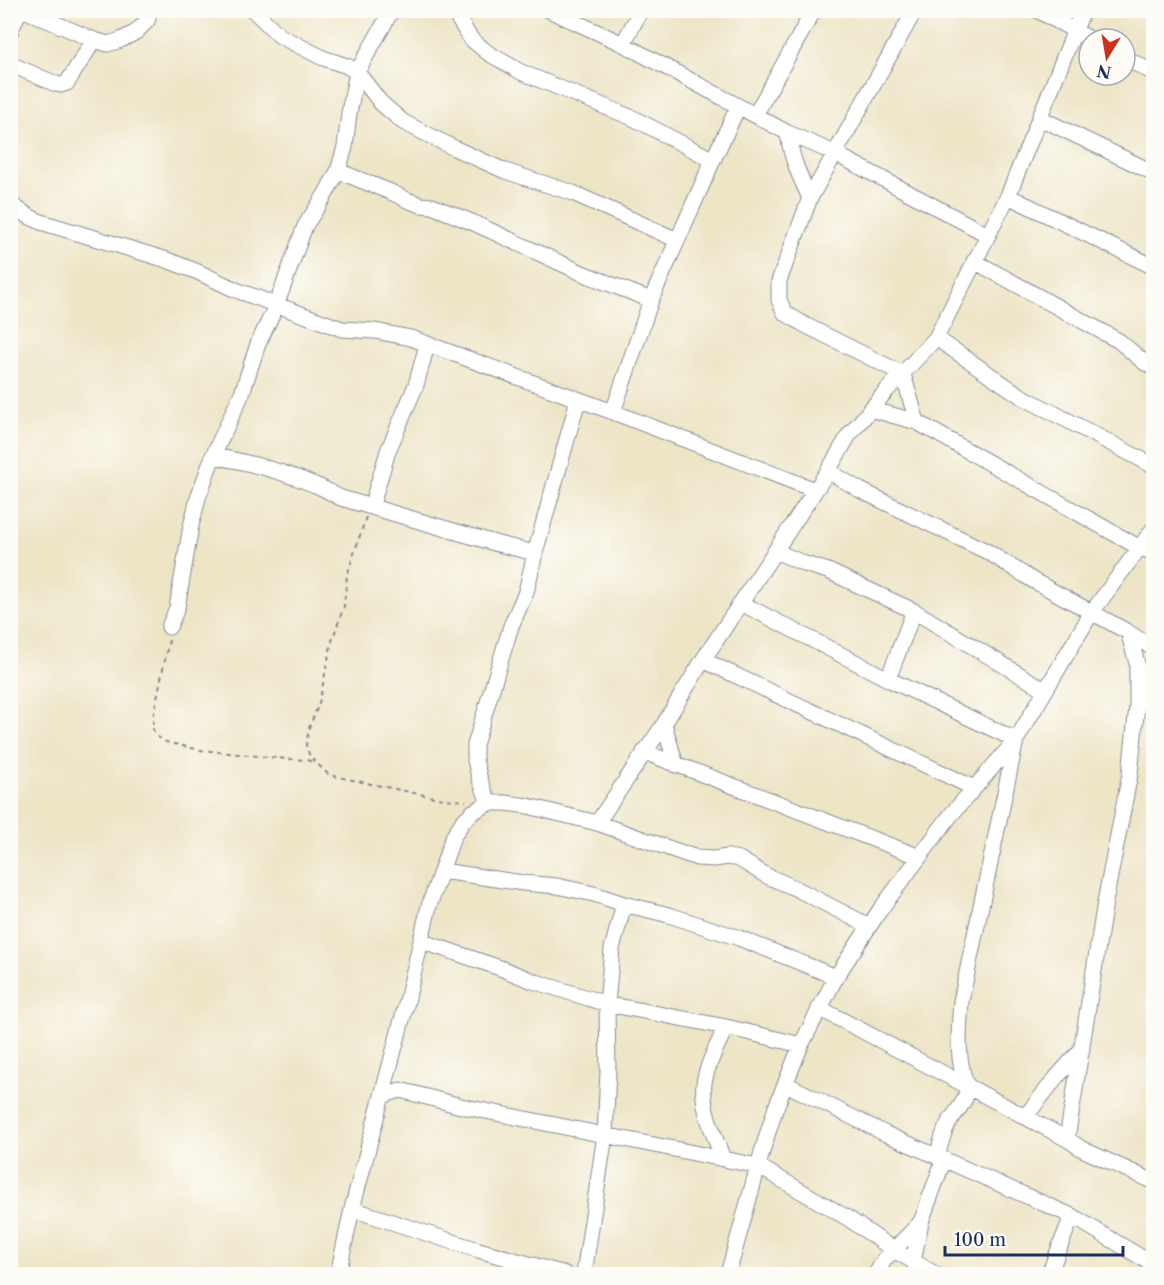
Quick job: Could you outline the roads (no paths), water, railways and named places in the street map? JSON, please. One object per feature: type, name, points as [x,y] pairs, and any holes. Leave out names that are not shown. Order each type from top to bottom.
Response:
[{"type":"street","points":[[10,32],[22,10],[108,44],[136,32],[147,21],[150,10]]},
{"type":"street","points":[[253,10],[280,36],[357,72],[381,103],[403,122],[505,171],[573,193],[677,240]]},
{"type":"street","points":[[169,627],[177,608],[198,498],[213,456],[242,393],[258,344],[276,306],[305,226],[338,171],[345,147],[357,72],[392,10]]},
{"type":"street","points":[[456,10],[459,20],[471,39],[488,53],[521,72],[635,119],[713,160]]},
{"type":"street","points":[[549,10],[623,44],[738,107],[788,133],[834,153],[987,235]]},
{"type":"street","points":[[623,44],[641,10]]},
{"type":"street","points":[[755,115],[814,10]]},
{"type":"street","points":[[915,10],[810,198],[779,281],[779,300],[785,313],[903,375],[917,423]]},
{"type":"street","points":[[1037,10],[1075,31]]},
{"type":"street","points":[[597,823],[664,724],[849,435],[936,338],[1008,196],[1083,10]]},
{"type":"street","points":[[10,64],[61,85],[67,83],[94,40]]},
{"type":"street","points":[[1137,65],[1154,74]]},
{"type":"street","points":[[613,412],[651,300],[738,107]]},
{"type":"street","points":[[1040,118],[1154,173]]},
{"type":"street","points":[[788,133],[795,167],[810,198]]},
{"type":"street","points":[[338,171],[407,200],[432,206],[474,223],[582,273],[651,300]]},
{"type":"street","points":[[1008,196],[1154,267]]},
{"type":"street","points":[[10,204],[41,222],[166,260],[276,306],[342,329],[375,331],[411,338],[613,412],[815,490]]},
{"type":"street","points":[[974,261],[1119,341],[1145,363],[1154,367]]},
{"type":"street","points":[[936,338],[1021,396],[1154,466]]},
{"type":"street","points":[[369,506],[373,501],[388,451],[416,385],[427,345]]},
{"type":"street","points":[[479,806],[480,780],[475,760],[476,745],[511,626],[526,592],[578,400]]},
{"type":"street","points":[[870,409],[917,423],[1147,550]]},
{"type":"street","points":[[213,456],[274,471],[317,486],[341,498],[535,553]]},
{"type":"street","points":[[828,471],[860,490],[988,552],[1034,581],[1128,632],[1154,649]]},
{"type":"street","points":[[728,1275],[776,1107],[801,1045],[836,977],[880,910],[950,816],[1016,740],[1092,612],[1147,550],[1154,528]]},
{"type":"street","points":[[775,551],[828,571],[914,611],[1045,690]]},
{"type":"street","points":[[741,603],[888,679],[1016,740]]},
{"type":"street","points":[[888,679],[914,611]]},
{"type":"street","points":[[1067,1139],[1105,902],[1130,774],[1137,706],[1137,663],[1128,632]]},
{"type":"street","points":[[703,660],[974,788]]},
{"type":"street","points":[[664,724],[676,765]]},
{"type":"street","points":[[913,1262],[921,1222],[941,1158],[946,1127],[968,1094],[960,1064],[961,1001],[1016,740]]},
{"type":"street","points":[[644,752],[920,857]]},
{"type":"street","points":[[338,1275],[352,1209],[407,1001],[429,906],[453,837],[463,821],[479,806],[506,803],[528,806],[597,823],[697,858],[739,859],[767,876],[869,926]]},
{"type":"street","points":[[442,872],[557,886],[594,894],[739,938],[836,977]]},
{"type":"street","points":[[584,1275],[605,1136],[608,1071],[607,1004],[612,950],[624,904]]},
{"type":"street","points":[[421,941],[533,981],[607,1004],[726,1027],[801,1045]]},
{"type":"street","points":[[819,1008],[1082,1149],[1154,1182]]},
{"type":"street","points":[[723,1159],[709,1120],[704,1096],[704,1082],[726,1027]]},
{"type":"street","points":[[1025,1117],[1082,1049]]},
{"type":"street","points":[[388,1071],[400,1090]]},
{"type":"street","points":[[786,1084],[886,1134],[1072,1216],[1146,1267]]},
{"type":"street","points":[[382,1096],[400,1090],[461,1106],[758,1166],[849,1219],[935,1275]]},
{"type":"street","points":[[352,1209],[475,1249],[565,1275]]},
{"type":"street","points":[[1049,1275],[1072,1216]]},
{"type":"street","points":[[876,1275],[884,1260],[921,1222]]}]
